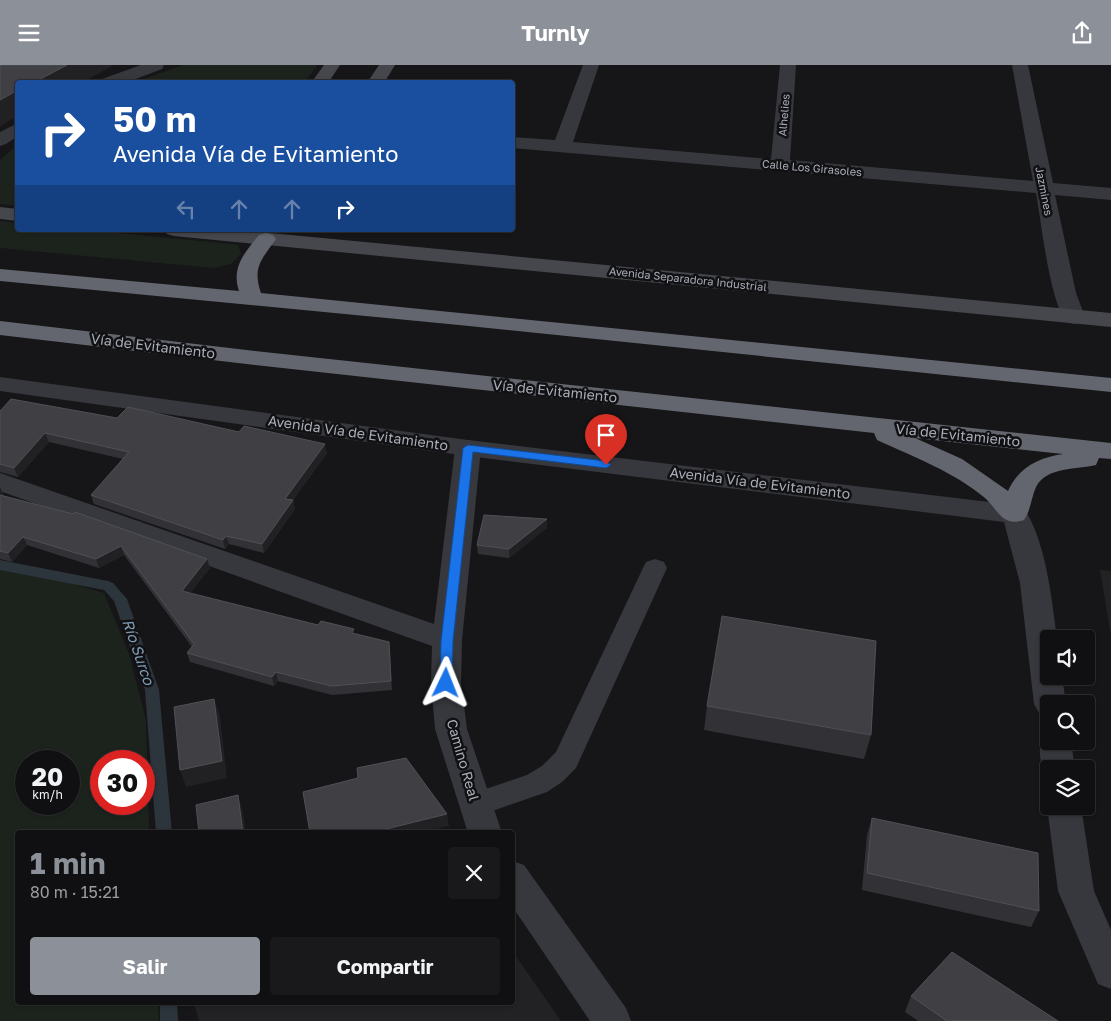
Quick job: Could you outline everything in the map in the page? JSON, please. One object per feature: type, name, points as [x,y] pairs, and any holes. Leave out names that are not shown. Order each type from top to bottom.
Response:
[{"type":"highway","points":[[252,297],[246,283],[245,274],[248,264],[269,234]]},
{"type":"highway","points":[[0,275],[252,297],[1111,385]]},
{"type":"highway","name":"Vía de Evitamiento","points":[[0,328],[274,360],[1111,451]]},
{"type":"highway","points":[[867,425],[953,465],[994,492],[1014,514]]},
{"type":"highway","points":[[1014,514],[1018,492],[1029,476],[1046,464],[1111,456]]},
{"type":"main road","points":[[322,80],[332,65]]},
{"type":"main road","points":[[377,80],[387,65]]},
{"type":"main road","points":[[0,213],[15,215]]},
{"type":"main road","name":"Avenida Separadora Industrial","points":[[226,232],[269,234],[1111,320]]},
{"type":"street","points":[[116,80],[156,65]]},
{"type":"street","points":[[562,147],[591,65]]},
{"type":"street","name":"Alhelies","points":[[780,165],[788,65]]},
{"type":"street","name":"Jazmines","points":[[1020,65],[1065,293],[1074,317]]},
{"type":"street","points":[[0,140],[15,130]]},
{"type":"street","name":"Calle Los Girasoles","points":[[515,142],[1111,194]]},
{"type":"street","name":"Avenida Vía de Evitamiento","points":[[0,384],[468,448],[1014,514]]},
{"type":"street","name":"Camino Real","points":[[468,448],[447,641],[446,683],[451,729],[484,830]]},
{"type":"street","points":[[0,482],[447,641]]},
{"type":"street","points":[[1014,514],[1025,540],[1031,565],[1049,695]]},
{"type":"street","points":[[1065,815],[1076,891],[1111,973]]},
{"type":"street","points":[[515,880],[612,1021]]},
{"type":"lane","points":[[475,805],[537,784],[552,774],[566,760],[655,569]]},
{"type":"shaded area","points":[[183,65],[318,65],[306,80],[142,80]]},
{"type":"shaded area","points":[[15,147],[15,206],[0,204],[0,160]]},
{"type":"shaded area","points":[[0,221],[15,223],[15,232],[108,232],[238,245],[241,254],[231,264],[214,268],[0,248]]},
{"type":"shaded area","points":[[0,568],[49,577],[104,593],[129,654],[146,720],[147,750],[90,750],[90,815],[149,815],[149,830],[15,830],[15,1005],[158,1005],[159,1021],[0,1021]]},
{"type":"shaded area","points":[[1100,570],[1111,571],[1111,636]]},
{"type":"shaded area","points":[[515,955],[561,1021],[199,1021],[195,1005],[515,1005]]},
{"type":"building","points":[[0,65],[67,65],[39,80],[15,80],[15,92],[0,100]]},
{"type":"building","points":[[11,399],[117,418],[128,407],[239,432],[244,426],[325,444],[285,499],[293,500],[262,544],[226,536],[223,540],[91,495],[129,452],[45,433],[14,468],[0,464],[0,411]]},
{"type":"building","points":[[0,495],[73,514],[75,512],[207,559],[182,591],[318,625],[321,621],[354,629],[352,633],[389,642],[391,681],[331,686],[276,672],[272,677],[187,653],[194,644],[121,546],[96,559],[23,537],[8,553],[0,551]]},
{"type":"building","points":[[484,515],[547,519],[509,549],[477,545]]},
{"type":"building","points":[[722,616],[876,641],[871,735],[707,706]]},
{"type":"building","points":[[214,699],[222,761],[180,770],[174,707]]},
{"type":"building","points":[[406,758],[447,814],[382,830],[309,830],[303,792],[358,778],[357,768]]},
{"type":"building","points":[[238,795],[243,830],[199,830],[196,805]]},
{"type":"building","points":[[872,818],[1038,853],[1039,911],[867,873]]},
{"type":"building","points":[[952,952],[1058,1021],[947,1021],[911,996]]},
{"type":"waterway","name":"Río Surco","points":[[0,565],[108,586],[120,599],[152,690],[164,830]]},
{"type":"waterway","name":"Río Surco","points":[[169,1005],[169,1021]]},
{"type":"route","points":[[446,683],[447,641],[468,448],[606,465]]}]
